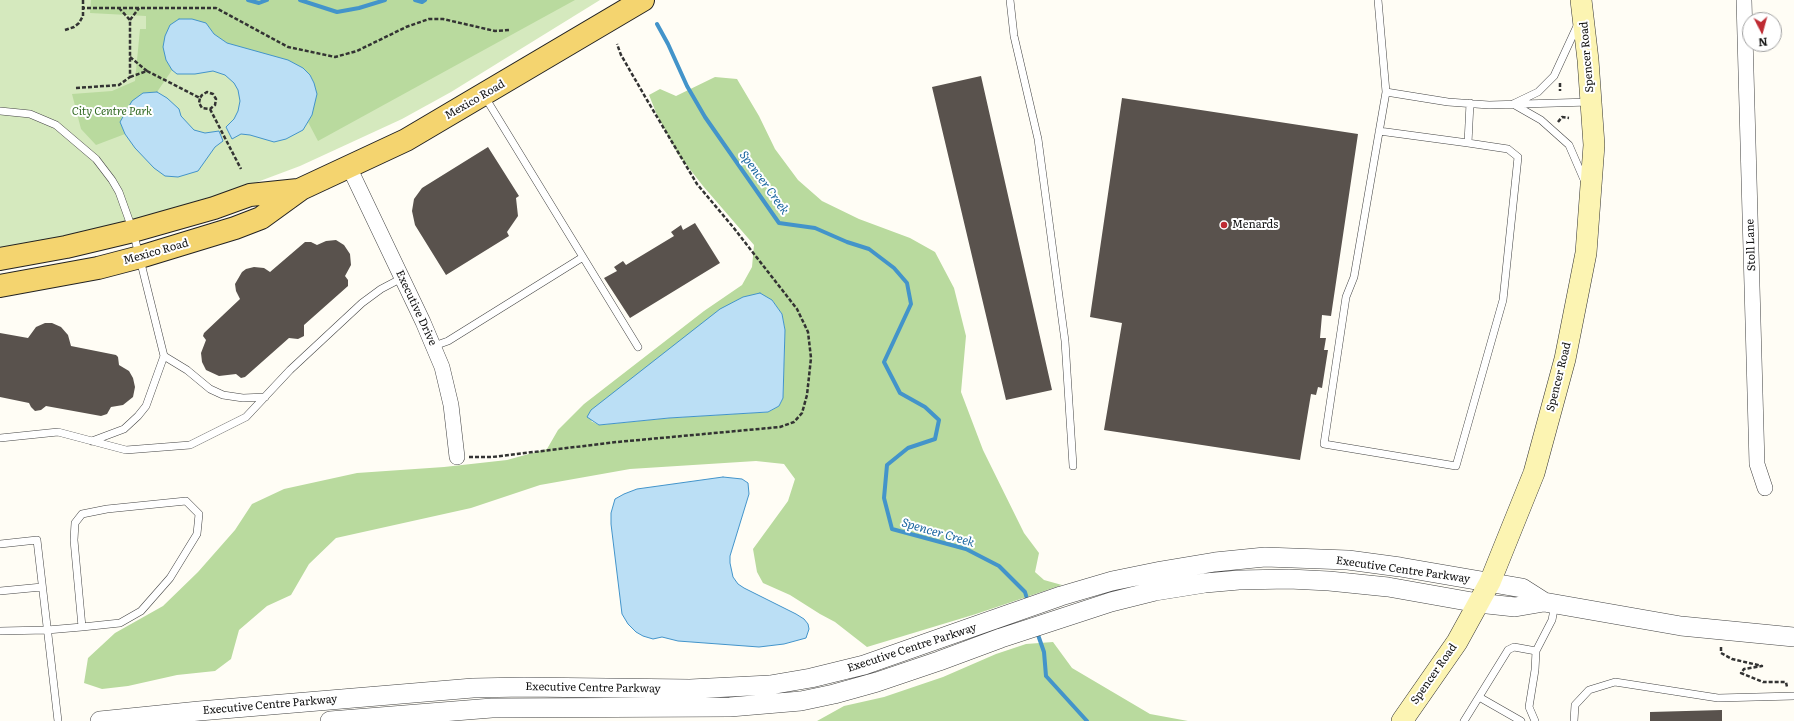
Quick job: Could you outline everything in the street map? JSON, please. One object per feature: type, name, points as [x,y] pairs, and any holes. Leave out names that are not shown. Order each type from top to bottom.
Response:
[{"type":"main road","name":"Mexico Road","points":[[0,286],[91,269],[140,257],[235,228],[261,218],[302,189],[406,140],[636,4]]},
{"type":"main road","name":"Spencer Road","points":[[1402,721],[1457,642],[1490,582],[1534,473],[1565,359],[1586,253],[1594,145],[1582,6]]},
{"type":"main road","name":"Mexico Road","points":[[0,259],[66,247],[133,231],[214,208],[250,195],[302,189]]},
{"type":"street","name":"Stoll Lane","points":[[1744,0],[1757,464],[1765,488]]},
{"type":"street","name":"Executive Drive","points":[[349,167],[434,346],[442,367],[451,405],[457,456]]},
{"type":"street","name":"Executive Centre Parkway","points":[[333,714],[473,688],[524,687],[690,689],[770,684],[811,678],[864,665],[1061,596],[1112,582],[1161,571],[1215,562],[1266,557],[1348,560],[1490,582],[1522,588],[1550,603]]},
{"type":"street","name":"Executive Centre Parkway","points":[[100,721],[199,711],[333,714],[492,708],[656,708],[770,705],[834,694],[878,682],[1001,638],[1111,602],[1205,583],[1289,578],[1388,587],[1478,603],[1514,607],[1550,603],[1681,626],[1794,637]]},
{"type":"lane","points":[[1010,0],[1014,36],[1038,139],[1065,341],[1073,466]]},
{"type":"lane","points":[[1378,0],[1386,92],[1379,131],[1354,277],[1346,297],[1324,444],[1456,466],[1503,300],[1518,157],[1508,149],[1379,131]]},
{"type":"lane","points":[[1513,104],[1538,92],[1554,76],[1582,6]]},
{"type":"lane","points":[[1386,92],[1470,103],[1513,104],[1591,102]]},
{"type":"lane","points":[[484,94],[638,347]]},
{"type":"lane","points":[[1468,143],[1470,103]]},
{"type":"lane","points":[[1513,104],[1541,120],[1569,145],[1591,193]]},
{"type":"lane","points":[[0,111],[30,114],[42,118],[56,125],[84,149],[105,169],[112,180],[119,192],[133,231],[164,356],[146,406],[138,416],[124,428],[92,441]]},
{"type":"lane","points":[[434,346],[448,341],[584,257]]},
{"type":"lane","points":[[0,438],[58,432],[126,450],[190,445],[246,418],[290,370],[362,303],[381,289],[402,278]]},
{"type":"lane","points":[[164,356],[187,370],[210,390],[243,398],[265,397]]},
{"type":"lane","points":[[0,631],[47,630],[82,627],[120,623],[141,611],[170,578],[197,534],[198,514],[186,501],[107,509],[82,514],[75,523],[74,540],[82,627]]},
{"type":"lane","points":[[0,544],[37,540],[58,721]]},
{"type":"lane","points":[[0,591],[42,587]]},
{"type":"lane","points":[[1535,721],[1529,707],[1535,670],[1536,651],[1552,620],[1550,603]]},
{"type":"lane","points":[[1464,721],[1508,650],[1514,647],[1536,651]]},
{"type":"lane","points":[[1574,721],[1575,705],[1590,690],[1615,682],[1718,698],[1791,696]]},
{"type":"lane","points":[[1479,697],[1521,721]]},
{"type":"path","points":[[65,30],[74,27],[83,16],[83,0]]},
{"type":"path","points":[[83,8],[216,8],[288,47],[335,57],[357,51],[412,24],[429,19],[443,19],[495,31],[510,30]]},
{"type":"path","points":[[118,8],[130,20]]},
{"type":"path","points":[[130,77],[130,20],[140,8]]},
{"type":"path","points":[[457,456],[492,457],[616,442],[780,427],[794,422],[802,413],[807,395],[811,358],[808,332],[797,309],[733,227],[697,184],[621,55],[617,44]]},
{"type":"path","points":[[130,57],[147,71],[200,98]]},
{"type":"path","points":[[76,88],[119,86],[130,77],[147,71]]},
{"type":"path","points":[[1560,83],[1560,91]]},
{"type":"path","points":[[208,92],[213,94],[216,99],[215,105],[210,109],[202,108],[199,103],[200,98],[208,92]]},
{"type":"path","points":[[210,109],[241,169]]},
{"type":"path","points":[[1558,122],[1562,117],[1569,118]]},
{"type":"path","points":[[1721,647],[1721,653],[1732,659],[1762,666],[1744,669],[1741,673],[1763,682],[1786,682],[1791,696]]},
{"type":"green space","name":"City Centre Park","points":[[0,0],[600,0],[451,92],[402,119],[300,166],[220,196],[149,217],[0,251]]},
{"type":"green space","points":[[91,0],[575,0],[318,141],[308,122],[312,115],[314,83],[310,75],[303,68],[227,43],[214,34],[206,23],[166,60],[172,70],[157,92],[143,93],[120,122],[125,134],[96,145],[81,129],[72,94],[112,91],[135,81],[140,29],[146,29],[146,16],[90,13]]},
{"type":"green space","points":[[715,77],[737,79],[759,116],[775,149],[798,180],[822,201],[859,219],[910,238],[935,252],[954,288],[966,336],[961,392],[983,450],[1024,533],[1039,553],[1035,572],[1044,580],[1062,585],[976,614],[867,647],[835,622],[790,595],[763,583],[757,572],[753,549],[788,501],[795,479],[784,464],[756,461],[630,469],[540,485],[471,508],[336,538],[309,564],[291,595],[267,606],[239,630],[231,659],[215,671],[177,675],[128,686],[102,689],[84,683],[88,658],[115,633],[163,606],[198,572],[235,530],[252,504],[284,489],[357,473],[444,467],[507,460],[547,449],[558,430],[584,404],[704,311],[742,285],[752,267],[754,245],[703,186],[678,154],[657,115],[649,95],[660,89],[676,96]],"holes":[[[772,300],[782,314],[785,330],[783,398],[779,406],[768,412],[669,418],[599,425],[591,421]]]},
{"type":"green space","points":[[1053,642],[1072,668],[1150,714],[1188,721],[817,721],[844,706],[884,697],[943,677],[996,654],[1026,644]]},
{"type":"water","points":[[179,19],[192,19],[206,23],[214,34],[227,43],[288,60],[303,68],[310,75],[317,94],[312,115],[303,130],[286,139],[274,142],[241,134],[232,139],[226,127],[234,119],[238,111],[240,101],[238,90],[234,83],[225,75],[213,71],[195,74],[177,74],[172,70],[166,60],[163,47],[165,36],[170,25]]},
{"type":"water","points":[[157,92],[167,98],[179,109],[181,116],[194,130],[205,133],[219,131],[223,141],[215,147],[198,171],[178,177],[165,176],[154,168],[135,148],[125,134],[120,122],[132,101],[143,93]]},
{"type":"water","points":[[760,293],[772,300],[782,314],[785,330],[783,398],[779,406],[768,412],[669,418],[599,425],[587,417],[591,410],[720,309],[743,297]]},
{"type":"water","points":[[723,477],[742,479],[748,483],[749,494],[730,556],[733,577],[738,584],[744,588],[804,619],[808,624],[809,629],[806,638],[784,644],[759,647],[678,641],[662,637],[653,639],[636,632],[628,624],[622,614],[611,524],[611,513],[615,499],[637,489]]},
{"type":"building","points":[[981,76],[1052,390],[1006,400],[932,87]]},
{"type":"building","name":"Menards","points":[[1122,98],[1358,134],[1331,316],[1322,315],[1320,338],[1326,338],[1324,350],[1328,350],[1322,388],[1318,387],[1316,395],[1311,394],[1300,460],[1104,430],[1122,323],[1090,317]]},
{"type":"building","points":[[488,147],[519,196],[516,198],[518,216],[507,232],[509,236],[446,275],[415,225],[412,211],[414,199],[422,188]]},
{"type":"building","points":[[695,223],[720,263],[630,318],[604,278],[617,271],[614,267],[623,261],[626,265],[674,236],[671,232],[681,225],[683,230]]},
{"type":"building","points":[[336,240],[344,245],[350,254],[351,265],[345,276],[348,280],[348,286],[304,325],[304,336],[298,339],[289,338],[245,377],[241,378],[236,374],[219,376],[206,370],[202,362],[201,353],[206,340],[203,336],[204,333],[240,299],[236,291],[235,284],[242,272],[246,269],[254,267],[264,268],[270,272],[305,242],[311,242],[317,245],[326,241]]},
{"type":"building","points":[[45,323],[52,323],[61,327],[68,335],[71,346],[116,355],[118,357],[119,365],[129,371],[133,378],[135,387],[133,397],[123,405],[111,407],[107,414],[101,416],[46,406],[41,410],[35,411],[29,403],[0,397],[0,333],[28,338],[36,327]]},
{"type":"building","points":[[1722,710],[1722,721],[1650,721],[1650,712]]},
{"type":"waterway","points":[[248,0],[259,3],[267,0]]},
{"type":"waterway","points":[[300,0],[337,12],[359,8],[385,0]]},
{"type":"waterway","points":[[415,0],[422,2],[425,0]]},
{"type":"waterway","name":"Spencer Creek","points":[[657,24],[687,86],[705,117],[779,223],[815,228],[847,242],[869,249],[894,268],[907,283],[911,304],[884,362],[900,393],[925,407],[939,420],[935,439],[908,448],[887,465],[884,498],[892,529],[966,549],[999,566],[1025,592],[1028,602]]},
{"type":"waterway","name":"Spencer Creek","points":[[1037,632],[1044,652],[1046,676],[1087,721]]},
{"type":"place","name":"Menards","points":[[1224,225]]}]
